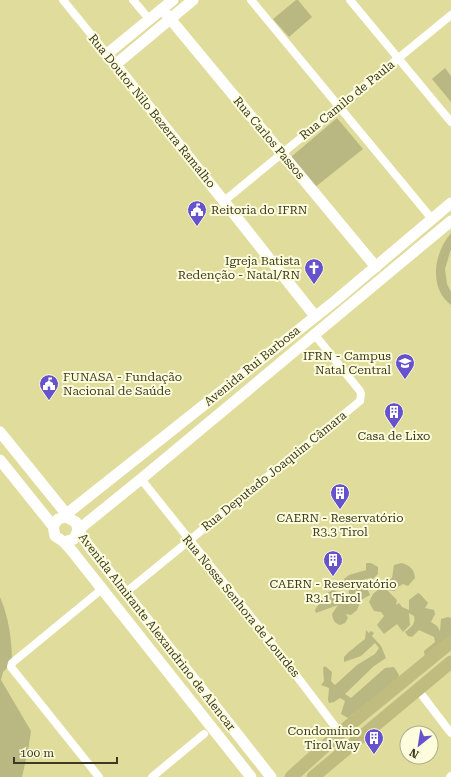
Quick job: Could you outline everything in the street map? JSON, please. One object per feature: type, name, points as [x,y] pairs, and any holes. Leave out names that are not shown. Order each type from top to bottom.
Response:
[{"type":"main road","points":[[107,54],[173,0]]},
{"type":"main road","points":[[115,64],[191,1]]},
{"type":"main road","name":"Rua Carlos Passos","points":[[162,9],[376,267]]},
{"type":"main road","name":"Rua Doutor Nilo Bezerra Ramalho","points":[[107,54],[315,316]]},
{"type":"main road","name":"Avenida Rui Barbosa","points":[[53,526],[58,519],[66,517],[69,512],[335,301],[451,203]]},
{"type":"main road","points":[[441,211],[449,223]]},
{"type":"main road","name":"Avenida Rui Barbosa","points":[[64,542],[74,539],[78,530],[141,480],[449,223]]},
{"type":"main road","points":[[335,301],[341,313]]},
{"type":"main road","name":"Avenida Almirante Alexandrino de Alencar","points":[[0,432],[64,511],[66,517],[73,519],[86,542],[270,777]]},
{"type":"main road","name":"Avenida Almirante Alexandrino de Alencar","points":[[0,460],[53,526],[55,536],[64,542],[72,551],[251,777]]},
{"type":"main road","points":[[72,551],[72,545],[75,540],[86,542],[85,530],[89,522]]},
{"type":"main road","points":[[291,777],[340,732],[451,642]]},
{"type":"main road","points":[[313,777],[451,662]]},
{"type":"street","name":"Rua Doutor Nilo Bezerra Ramalho","points":[[63,0],[107,54]]},
{"type":"street","points":[[133,0],[149,19]]},
{"type":"street","points":[[251,0],[432,219]]},
{"type":"street","points":[[350,0],[451,122]]},
{"type":"street","name":"Rua Camilo de Paula","points":[[224,201],[451,15]]},
{"type":"street","name":"Rua Deputado Joaquim Câmara","points":[[125,593],[360,401],[360,391],[315,335]]},
{"type":"street","name":"Rua Nossa Senhora de Lourdes","points":[[141,480],[260,628],[340,732]]},
{"type":"street","points":[[99,777],[12,670],[12,663],[102,589]]},
{"type":"street","points":[[418,690],[451,733]]},
{"type":"street","points":[[152,777],[204,734]]},
{"type":"shaded area","points":[[296,0],[298,0],[312,17],[289,37],[273,19]]},
{"type":"shaded area","points":[[445,68],[451,76],[451,102],[432,79]]},
{"type":"shaded area","points":[[337,118],[363,149],[314,188],[291,157]]},
{"type":"shaded area","points":[[451,233],[451,249],[445,269],[447,284],[451,292],[451,305],[444,298],[439,289],[436,280],[436,270],[437,260],[441,250]]},
{"type":"shaded area","points":[[366,563],[371,563],[378,567],[378,574],[373,579],[362,580],[359,586],[366,585],[370,595],[361,600],[357,610],[351,615],[346,614],[348,618],[345,623],[340,625],[333,620],[332,614],[338,605],[316,613],[315,610],[325,594],[333,590],[349,597],[349,591],[345,587],[344,579],[349,575],[366,570]]},
{"type":"shaded area","points":[[401,563],[411,568],[414,572],[415,578],[408,586],[403,584],[395,591],[387,590],[397,600],[396,605],[399,603],[402,607],[409,610],[409,600],[418,593],[428,603],[425,608],[434,610],[435,614],[431,622],[437,626],[440,631],[441,619],[448,617],[451,618],[451,639],[425,657],[424,651],[435,642],[434,637],[419,630],[412,637],[408,636],[405,632],[414,623],[414,616],[409,613],[410,625],[403,632],[397,624],[384,634],[377,625],[384,616],[381,612],[374,611],[369,602],[373,594],[392,578],[394,565]]},
{"type":"shaded area","points":[[0,597],[6,613],[12,663],[3,672],[1,680],[31,731],[22,777],[0,777]]},
{"type":"shaded area","points":[[366,630],[369,633],[371,631],[374,633],[372,636],[381,646],[386,658],[374,666],[345,694],[351,698],[385,668],[394,667],[399,675],[397,680],[348,718],[341,714],[345,701],[340,698],[329,703],[329,688],[321,685],[324,681],[323,668],[325,666],[332,672],[331,681],[335,685],[357,665],[375,654],[379,648],[375,643],[361,656],[344,662],[344,657],[365,639]]},
{"type":"place","name":"Reitoria do IFRN","points":[[197,227]]},
{"type":"place","name":"Igreja Batista Redenção - Natal/RN","points":[[314,285]]},
{"type":"place","name":"IFRN - Campus Natal Central","points":[[405,380]]},
{"type":"place","name":"FUNASA - Fundação Nacional de Saúde","points":[[49,401]]},
{"type":"place","name":"Casa de Lixo","points":[[394,429]]},
{"type":"place","name":"CAERN - Reservatório R3.3 Tirol","points":[[340,510]]},
{"type":"place","name":"CAERN - Reservatório R3.1 Tirol","points":[[333,577]]},
{"type":"place","name":"Condomínio Tirol Way","points":[[374,755]]}]
